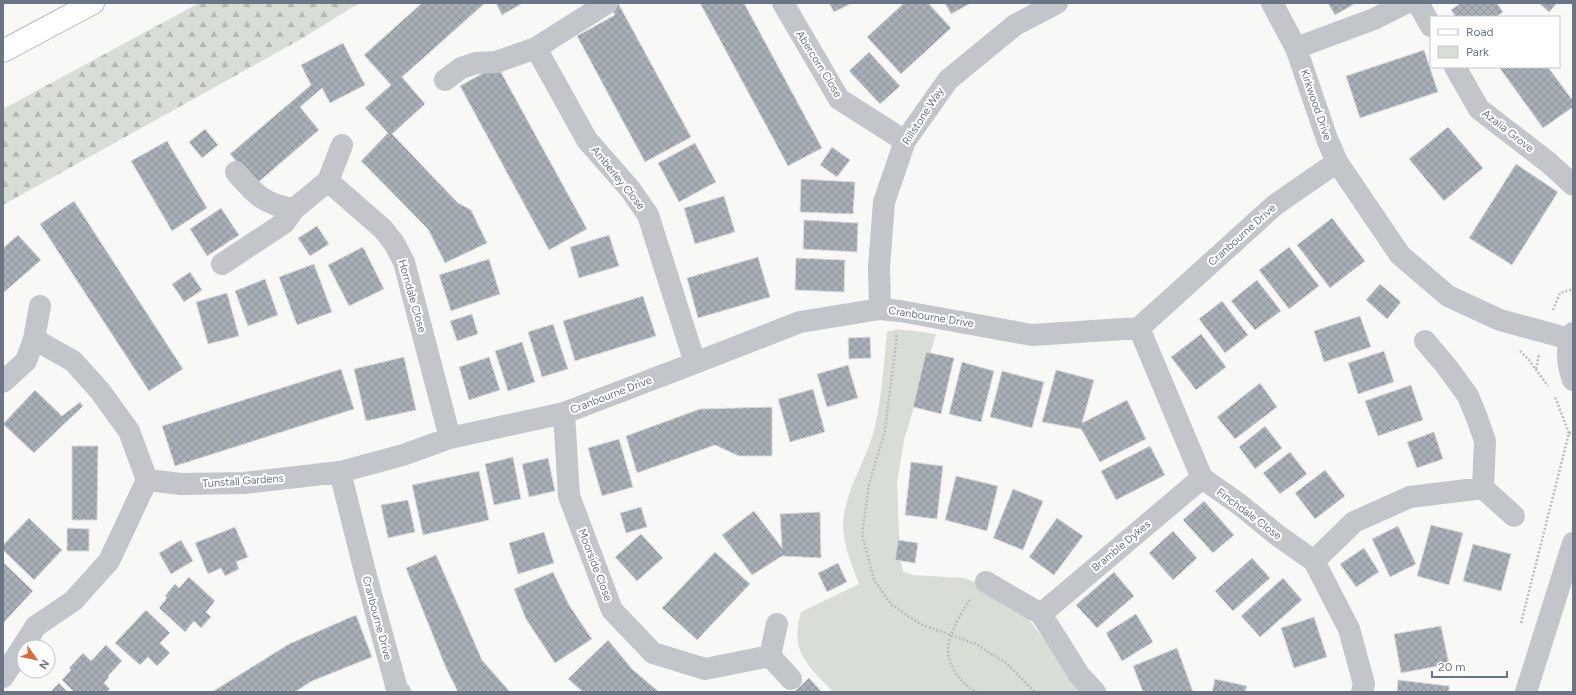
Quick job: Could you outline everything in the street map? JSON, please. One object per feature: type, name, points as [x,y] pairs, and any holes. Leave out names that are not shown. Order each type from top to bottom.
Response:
[{"type":"main road","points":[[3,51],[93,3]]},
{"type":"street","points":[[445,80],[461,68],[476,63],[496,62],[536,48],[607,3]]},
{"type":"street","name":"Abercorn Close","points":[[783,3],[839,99],[905,141]]},
{"type":"street","name":"Rillstone Way","points":[[890,310],[879,267],[884,202],[905,141],[948,80],[1016,25],[1057,3]]},
{"type":"street","name":"Kirkwood Drive","points":[[1272,3],[1296,48],[1327,139],[1337,162]]},
{"type":"street","points":[[1296,48],[1374,19],[1406,3]]},
{"type":"street","points":[[1418,3],[1430,24]]},
{"type":"street","name":"Amberley Close","points":[[536,48],[587,140],[630,189],[648,215],[695,363]]},
{"type":"street","name":"Azalia Grove","points":[[1456,68],[1479,109],[1549,163],[1573,185]]},
{"type":"street","points":[[222,264],[284,223],[294,209],[328,181],[342,145]]},
{"type":"street","points":[[1337,162],[1400,255],[1448,296],[1500,320],[1571,336],[1567,363],[1573,380]]},
{"type":"street","name":"Cranbourne Drive","points":[[396,691],[340,472],[403,455],[450,438],[564,413],[800,322],[890,310],[1032,335],[1139,328],[1274,205],[1337,162]]},
{"type":"street","points":[[236,172],[254,194],[280,207],[294,209]]},
{"type":"street","name":"Horndale Close","points":[[328,181],[383,229],[394,244],[404,262],[450,438]]},
{"type":"street","points":[[3,382],[26,361],[34,339],[40,306]]},
{"type":"street","points":[[1139,328],[1202,478]]},
{"type":"street","points":[[3,677],[36,626],[73,600],[109,561],[146,480],[129,431],[100,391],[73,361],[34,339]]},
{"type":"street","points":[[1425,342],[1447,367],[1468,396],[1477,418],[1485,441],[1482,488]]},
{"type":"street","name":"Moorside Close","points":[[564,413],[569,496],[612,610],[653,653],[705,669],[770,656]]},
{"type":"street","name":"Tunstall Gardens","points":[[146,480],[181,484],[244,482],[340,472]]},
{"type":"street","name":"Finchdale Close","points":[[1202,478],[1314,561],[1349,628],[1364,684],[1362,692]]},
{"type":"street","name":"Bramble Dykes","points":[[1040,614],[1202,478]]},
{"type":"street","points":[[1314,561],[1354,522],[1410,497],[1482,488],[1514,516]]},
{"type":"street","points":[[1526,692],[1573,543]]},
{"type":"street","points":[[986,582],[1040,614],[1080,676],[1095,692]]},
{"type":"street","points":[[777,624],[770,656],[791,679]]},
{"type":"path","points":[[890,310],[885,431],[869,484],[862,534],[874,580],[891,604],[920,624],[976,644],[1006,663],[1035,692]]},
{"type":"path","points":[[1569,433],[1573,434]]},
{"type":"path","points":[[977,692],[966,686],[958,677],[950,658],[948,648],[951,636],[968,603],[986,582]]},
{"type":"green space","points":[[199,3],[359,3],[303,38],[3,205],[3,109]]},
{"type":"green space","points":[[898,329],[936,334],[904,440],[897,483],[900,557],[903,571],[912,575],[965,578],[983,586],[1026,616],[1075,680],[1080,692],[833,692],[809,666],[803,657],[799,648],[797,637],[801,612],[859,584],[848,555],[843,532],[844,512],[847,499],[872,438],[875,426],[881,391],[887,332]]},
{"type":"building","points":[[422,3],[485,3],[402,77],[425,104],[392,134],[458,203],[471,210],[487,243],[445,263],[428,229],[361,161],[388,133],[365,108],[391,85],[364,55]]},
{"type":"building","points":[[496,3],[523,3],[502,15]]},
{"type":"building","points":[[608,3],[618,3],[691,137],[645,162],[577,36],[615,15]]},
{"type":"building","points":[[700,3],[744,3],[822,148],[788,166]]},
{"type":"building","points":[[829,3],[852,3],[834,12]]},
{"type":"building","points":[[904,3],[928,3],[951,28],[901,74],[867,37]]},
{"type":"building","points":[[945,3],[971,3],[951,14]]},
{"type":"building","points":[[1328,3],[1356,3],[1335,15]]},
{"type":"building","points":[[1461,3],[1497,3],[1503,12],[1497,16],[1455,16],[1451,10]]},
{"type":"building","points":[[1539,3],[1557,3],[1549,12]]},
{"type":"building","points":[[343,43],[365,85],[330,103],[322,88],[300,107],[319,130],[256,184],[230,154],[311,85],[301,65]]},
{"type":"building","points":[[1424,50],[1438,92],[1360,118],[1346,76]]},
{"type":"building","points":[[869,52],[900,86],[880,104],[849,71]]},
{"type":"building","points":[[497,65],[587,229],[549,250],[460,86]]},
{"type":"building","points":[[1500,68],[1549,68],[1573,101],[1573,107],[1543,128]]},
{"type":"building","points":[[1448,127],[1483,168],[1444,201],[1409,159]]},
{"type":"building","points":[[205,129],[218,145],[202,158],[189,142]]},
{"type":"building","points":[[167,141],[207,208],[172,231],[131,161]]},
{"type":"building","points":[[695,143],[716,182],[679,202],[658,163]]},
{"type":"building","points":[[832,147],[850,160],[837,177],[820,165]]},
{"type":"building","points":[[1516,164],[1558,192],[1512,265],[1469,238]]},
{"type":"building","points":[[801,179],[855,182],[853,214],[800,212]]},
{"type":"building","points":[[724,196],[735,232],[695,244],[684,208]]},
{"type":"building","points":[[74,201],[183,369],[149,391],[40,224]]},
{"type":"building","points":[[221,208],[239,235],[207,256],[190,229]]},
{"type":"building","points":[[1332,218],[1365,261],[1330,288],[1297,245]]},
{"type":"building","points":[[804,220],[858,223],[857,252],[803,249]]},
{"type":"building","points":[[317,226],[329,244],[310,256],[298,238]]},
{"type":"building","points":[[18,235],[41,260],[3,293],[3,248]]},
{"type":"building","points":[[609,235],[619,266],[579,278],[570,247]]},
{"type":"building","points":[[363,247],[384,289],[349,306],[328,265]]},
{"type":"building","points":[[1289,247],[1319,286],[1289,309],[1259,270]]},
{"type":"building","points":[[758,257],[770,297],[698,318],[687,278]]},
{"type":"building","points":[[796,258],[845,260],[844,292],[795,290]]},
{"type":"building","points":[[489,259],[500,294],[451,311],[439,275]]},
{"type":"building","points":[[314,264],[332,312],[297,325],[279,277]]},
{"type":"building","points":[[190,272],[202,290],[184,302],[172,284]]},
{"type":"building","points":[[265,279],[278,315],[248,326],[235,291]]},
{"type":"building","points":[[1257,280],[1281,311],[1255,330],[1231,301]]},
{"type":"building","points":[[1380,284],[1401,302],[1387,319],[1366,300]]},
{"type":"building","points":[[227,293],[239,336],[208,344],[196,302]]},
{"type":"building","points":[[643,296],[656,336],[575,361],[563,321]]},
{"type":"building","points":[[1222,301],[1248,335],[1225,353],[1199,319]]},
{"type":"building","points":[[472,314],[478,334],[457,341],[450,321]]},
{"type":"building","points":[[1360,316],[1371,347],[1324,362],[1314,331]]},
{"type":"building","points":[[553,324],[568,369],[542,377],[528,332]]},
{"type":"building","points":[[1201,334],[1226,367],[1196,390],[1171,357]]},
{"type":"building","points":[[870,337],[871,358],[849,359],[848,338]]},
{"type":"building","points":[[522,342],[535,382],[508,391],[495,351]]},
{"type":"building","points":[[1384,351],[1394,382],[1358,394],[1348,363]]},
{"type":"building","points":[[926,352],[954,358],[941,414],[913,407]]},
{"type":"building","points":[[404,357],[416,410],[366,421],[354,369]]},
{"type":"building","points":[[489,357],[500,390],[469,400],[459,367]]},
{"type":"building","points":[[962,362],[994,371],[981,422],[949,414]]},
{"type":"building","points":[[848,365],[858,398],[827,407],[817,374]]},
{"type":"building","points":[[341,369],[354,409],[175,466],[162,426]]},
{"type":"building","points":[[1056,370],[1094,380],[1082,423],[1127,400],[1146,439],[1100,462],[1081,429],[1042,422]]},
{"type":"building","points":[[1002,371],[1044,382],[1032,428],[990,417]]},
{"type":"building","points":[[1260,383],[1277,407],[1235,439],[1217,417]]},
{"type":"building","points":[[1411,385],[1423,420],[1378,436],[1365,401]]},
{"type":"building","points":[[813,389],[825,432],[790,442],[778,399]]},
{"type":"building","points":[[35,390],[62,416],[80,402],[83,406],[34,453],[3,424]]},
{"type":"building","points":[[772,407],[772,456],[739,456],[715,445],[637,473],[626,436],[700,409]]},
{"type":"building","points":[[1265,426],[1282,448],[1255,469],[1239,447]]},
{"type":"building","points":[[1434,432],[1443,459],[1417,468],[1407,442]]},
{"type":"building","points":[[619,439],[633,487],[602,496],[588,448]]},
{"type":"building","points":[[72,446],[98,446],[97,520],[72,520]]},
{"type":"building","points":[[1150,446],[1165,475],[1116,500],[1101,471]]},
{"type":"building","points":[[1290,452],[1307,474],[1280,494],[1263,473]]},
{"type":"building","points":[[513,457],[521,499],[494,505],[485,464]]},
{"type":"building","points":[[548,458],[555,491],[529,497],[522,464]]},
{"type":"building","points":[[911,462],[943,466],[937,519],[905,515]]},
{"type":"building","points":[[1325,470],[1345,496],[1315,519],[1295,493]]},
{"type":"building","points":[[479,471],[489,520],[423,535],[412,485]]},
{"type":"building","points":[[956,476],[998,486],[987,531],[945,520]]},
{"type":"building","points":[[1013,489],[1043,501],[1023,550],[993,538]]},
{"type":"building","points":[[408,500],[415,532],[388,538],[381,505]]},
{"type":"building","points":[[1204,501],[1234,535],[1213,553],[1183,520]]},
{"type":"building","points":[[641,507],[647,527],[626,533],[620,513]]},
{"type":"building","points":[[754,511],[782,548],[780,514],[820,512],[821,558],[782,556],[752,575],[722,535]]},
{"type":"building","points":[[29,518],[62,550],[34,580],[3,550],[3,545]]},
{"type":"building","points":[[1057,518],[1083,536],[1054,575],[1029,557]]},
{"type":"building","points":[[1431,525],[1463,533],[1449,585],[1417,576]]},
{"type":"building","points":[[1398,526],[1416,564],[1390,577],[1372,539]]},
{"type":"building","points":[[235,527],[248,557],[236,562],[239,569],[225,576],[221,568],[208,574],[195,543]]},
{"type":"building","points":[[67,528],[89,529],[89,551],[67,551]]},
{"type":"building","points":[[1173,531],[1197,558],[1173,580],[1149,553]]},
{"type":"building","points":[[544,532],[554,563],[518,574],[509,543]]},
{"type":"building","points":[[641,534],[663,558],[637,581],[615,557]]},
{"type":"building","points":[[181,540],[193,561],[171,574],[159,553]]},
{"type":"building","points":[[898,540],[918,543],[915,563],[895,560]]},
{"type":"building","points":[[1473,544],[1511,554],[1501,591],[1463,581]]},
{"type":"building","points":[[1364,548],[1379,572],[1356,587],[1340,564]]},
{"type":"building","points":[[715,552],[750,584],[697,640],[662,608]]},
{"type":"building","points":[[436,555],[482,660],[510,692],[458,692],[446,668],[406,568]]},
{"type":"building","points":[[1252,558],[1270,578],[1233,611],[1215,591]]},
{"type":"building","points":[[3,562],[33,591],[3,623]]},
{"type":"building","points":[[838,563],[847,582],[827,592],[818,573]]},
{"type":"building","points":[[553,572],[569,605],[592,639],[555,663],[526,619],[514,589]]},
{"type":"building","points":[[1114,572],[1134,596],[1097,628],[1076,605]]},
{"type":"building","points":[[189,577],[215,601],[206,612],[211,617],[201,628],[194,621],[185,632],[159,608],[167,598],[165,596],[175,584],[179,588]]},
{"type":"building","points":[[1283,578],[1302,600],[1260,637],[1241,616]]},
{"type":"building","points":[[146,610],[170,633],[160,643],[170,653],[157,666],[148,657],[140,665],[115,643]]},
{"type":"building","points":[[1136,614],[1153,642],[1122,661],[1106,633]]},
{"type":"building","points":[[356,615],[372,657],[312,681],[295,692],[212,692],[289,644]]},
{"type":"building","points":[[1314,617],[1327,657],[1294,668],[1281,628]]},
{"type":"building","points":[[1441,626],[1449,664],[1401,673],[1394,634]]},
{"type":"building","points":[[608,640],[632,669],[659,692],[583,692],[568,679]]},
{"type":"building","points":[[106,645],[122,661],[108,676],[109,677],[104,683],[110,689],[107,692],[74,692],[62,680],[71,670],[69,668],[83,653],[91,661]]},
{"type":"building","points":[[1177,648],[1193,692],[1143,692],[1133,666]]},
{"type":"building","points":[[809,678],[822,692],[794,692]]},
{"type":"building","points":[[1215,679],[1247,686],[1245,692],[1212,692]]},
{"type":"building","points":[[1398,680],[1449,686],[1449,692],[1397,692]]},
{"type":"building","points":[[59,683],[68,692],[50,692]]}]
